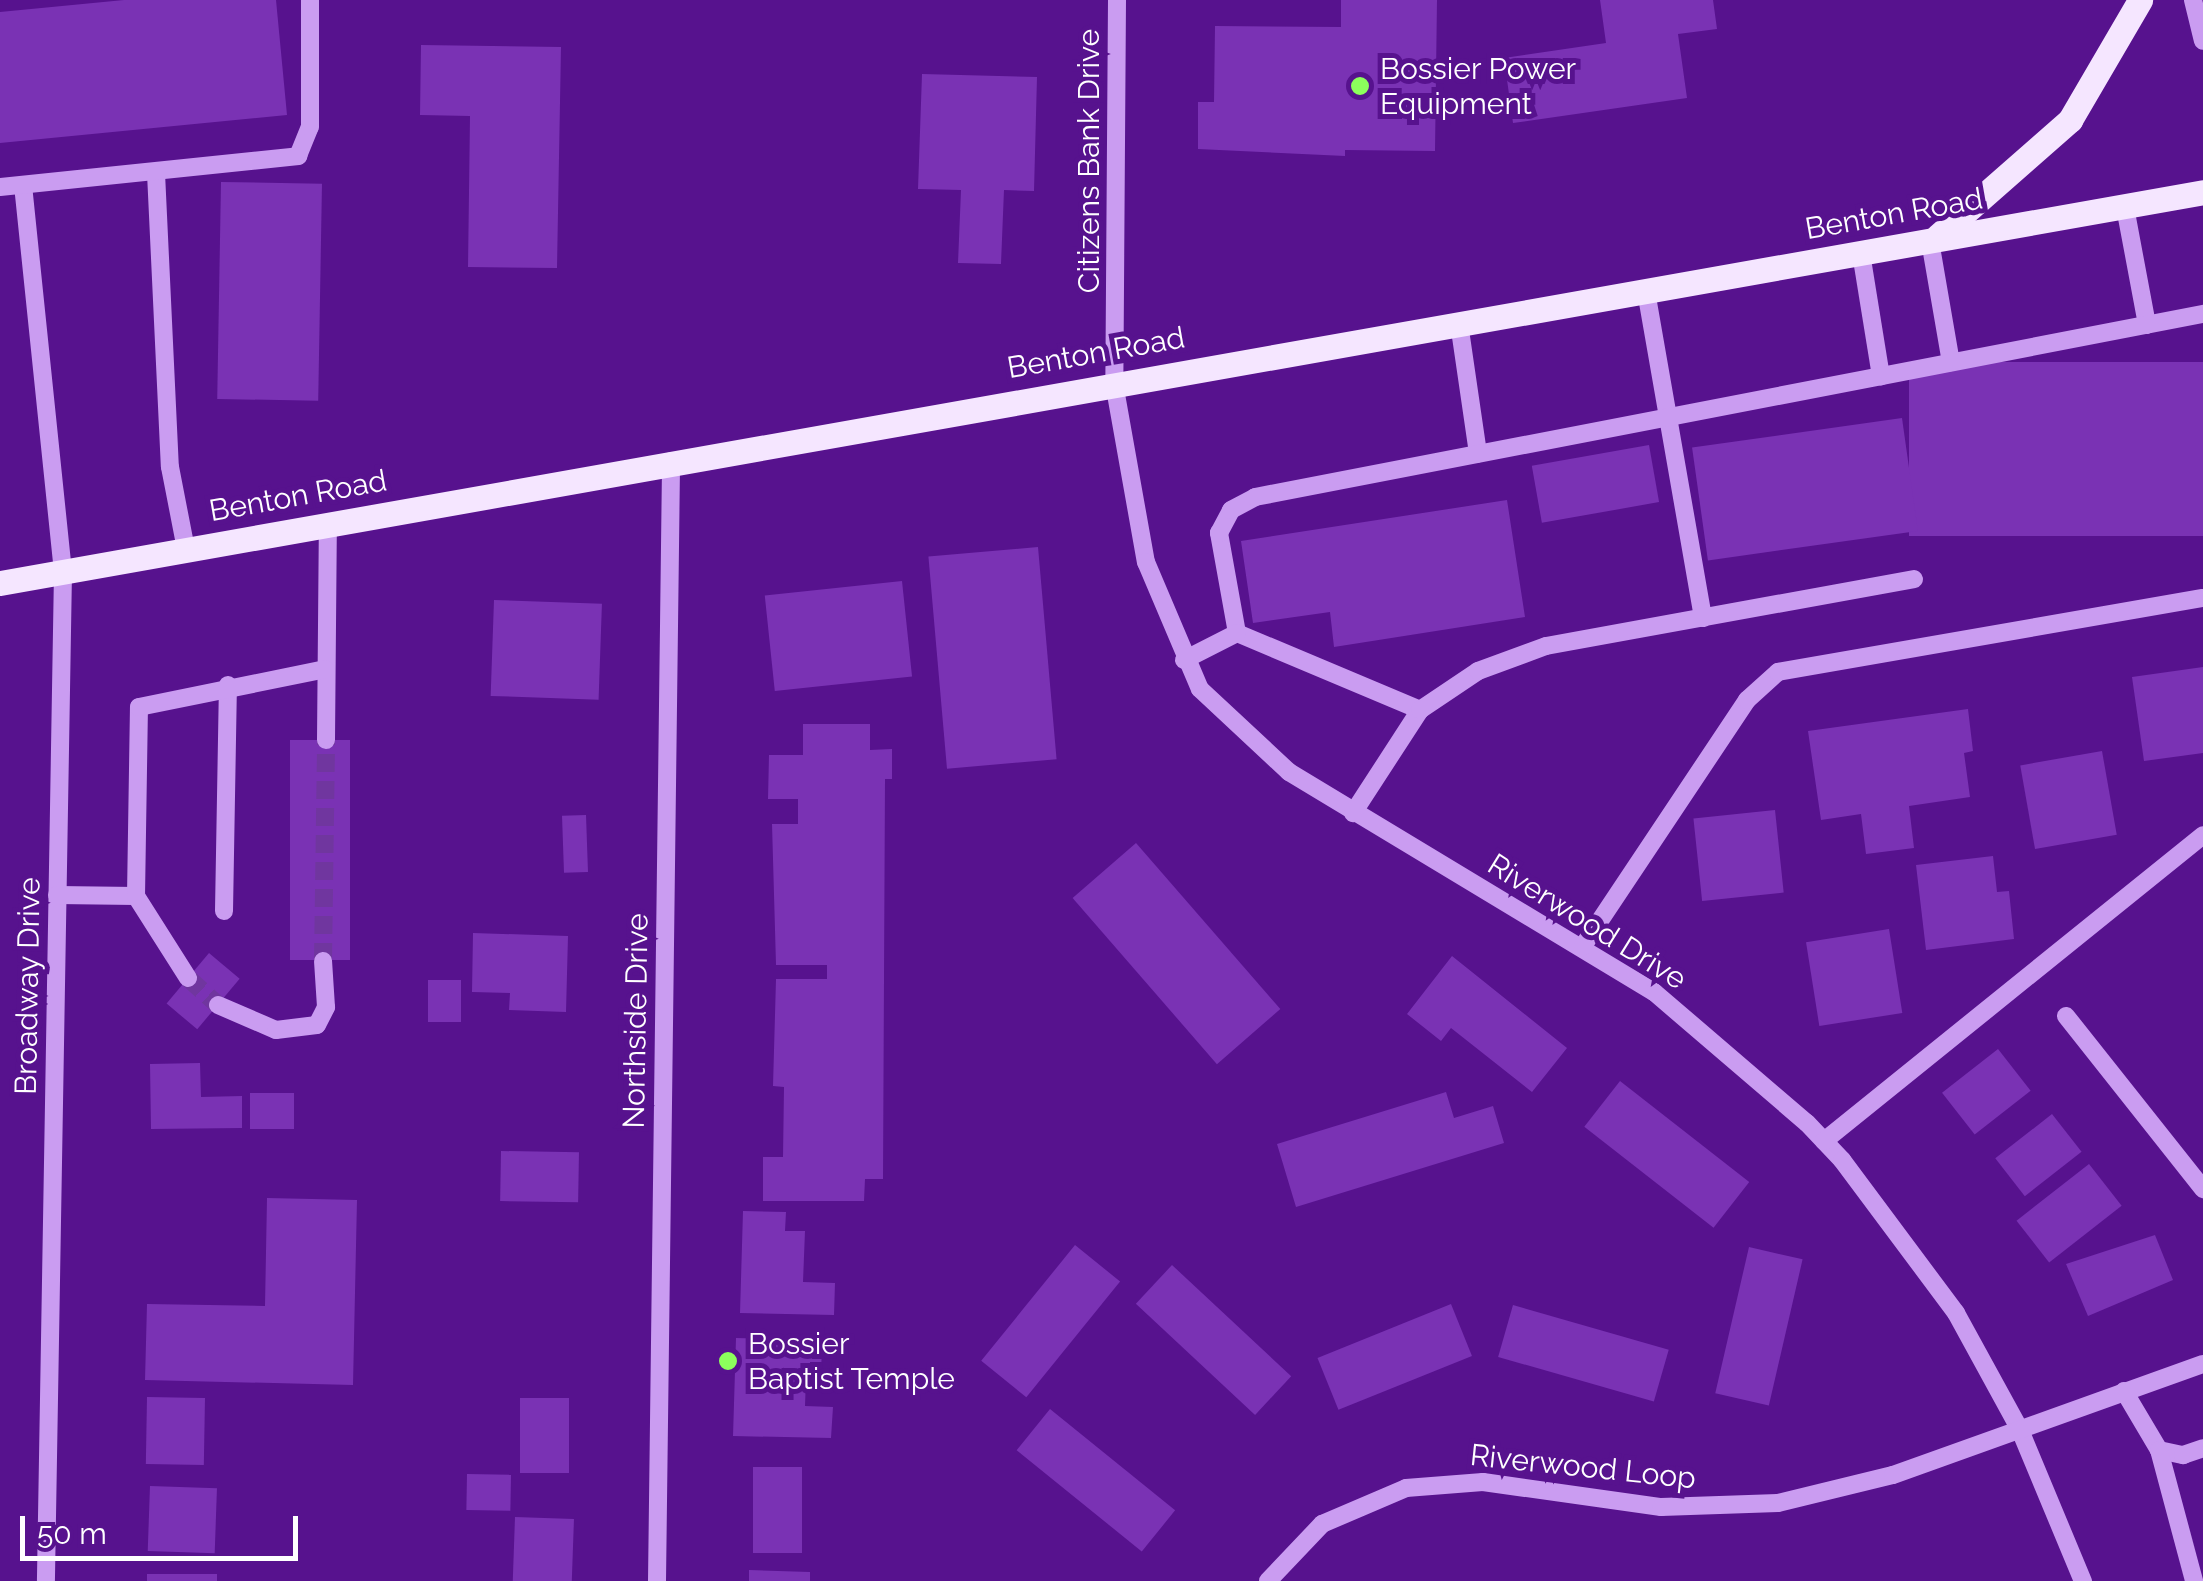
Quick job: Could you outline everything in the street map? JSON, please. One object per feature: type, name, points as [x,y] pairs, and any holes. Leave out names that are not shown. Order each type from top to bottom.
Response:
[{"type":"main road","points":[[1930,241],[2070,120],[2140,0]]},
{"type":"main road","name":"Benton Road","points":[[0,583],[670,461],[2203,192]]},
{"type":"street","points":[[0,188],[298,156],[310,128],[310,0]]},
{"type":"street","name":"Citizens Bank Drive","points":[[1114,383],[1118,0]]},
{"type":"street","points":[[2194,0],[2203,41]]},
{"type":"street","points":[[156,173],[170,467],[186,550]]},
{"type":"street","name":"Broadway Drive","points":[[23,185],[63,572],[46,1581]]},
{"type":"street","points":[[2125,207],[2146,325]]},
{"type":"street","points":[[1930,241],[1951,362]]},
{"type":"street","points":[[1860,253],[1880,376]]},
{"type":"street","points":[[1646,290],[1703,618]]},
{"type":"street","points":[[1236,633],[1218,533],[1231,510],[1255,497],[2203,314]]},
{"type":"street","points":[[1458,323],[1478,454]]},
{"type":"street","name":"Riverwood Drive","points":[[1114,383],[1146,562],[1184,660],[1225,719],[1353,813],[1583,946],[1736,1058],[1824,1140],[1956,1314],[2020,1430],[2083,1581]]},
{"type":"street","name":"Northside Drive","points":[[657,1581],[670,461]]},
{"type":"street","points":[[326,740],[328,524]]},
{"type":"street","points":[[1353,813],[1420,710],[1478,671],[1546,646],[1914,579]]},
{"type":"street","points":[[1583,946],[1747,700],[1778,672],[2203,598]]},
{"type":"street","points":[[1184,660],[1236,633]]},
{"type":"street","points":[[1236,633],[1420,710]]},
{"type":"street","points":[[188,978],[136,896],[139,707],[228,685],[325,669]]},
{"type":"street","points":[[224,912],[228,685]]},
{"type":"street","points":[[1824,1140],[2203,835]]},
{"type":"street","points":[[57,895],[136,896]]},
{"type":"street","points":[[218,1005],[276,1030],[317,1025],[326,1007],[323,960]]},
{"type":"street","points":[[2066,1016],[2203,1189]]},
{"type":"street","name":"Riverwood Loop","points":[[1268,1581],[1322,1524],[1366,1501],[1423,1485],[1483,1482],[1661,1507],[1778,1503],[1893,1474],[2203,1364]]},
{"type":"street","points":[[2124,1391],[2159,1450],[2194,1581]]},
{"type":"street","points":[[2159,1450],[2183,1455],[2203,1448]]},
{"type":"building","points":[[124,0],[276,0],[287,115],[0,143],[0,12]]},
{"type":"building","points":[[1341,0],[1437,0],[1435,151],[1345,150],[1345,156],[1198,149],[1198,102],[1214,102],[1215,26],[1341,27]]},
{"type":"building","points":[[1600,0],[1713,0],[1717,29],[1678,34],[1687,98],[1513,123],[1504,58],[1606,43]]},
{"type":"building","points":[[421,45],[561,47],[557,268],[468,267],[470,116],[420,115]]},
{"type":"building","points":[[922,74],[1037,77],[1034,191],[1004,190],[1001,264],[958,263],[961,190],[918,189]]},
{"type":"building","points":[[221,182],[322,184],[318,401],[217,399]]},
{"type":"building","points":[[1909,362],[2203,362],[2203,536],[1909,536]]},
{"type":"building","points":[[1902,418],[1918,531],[1708,560],[1692,448]]},
{"type":"building","points":[[1649,445],[1659,502],[1542,523],[1532,466]]},
{"type":"building","points":[[1507,500],[1525,617],[1334,647],[1330,612],[1253,623],[1241,541]]},
{"type":"building","points":[[1038,547],[1057,759],[947,769],[928,557]]},
{"type":"building","points":[[902,581],[912,676],[775,691],[765,595]]},
{"type":"building","points":[[494,600],[602,604],[599,700],[491,696]]},
{"type":"building","points":[[2203,667],[2203,753],[2144,761],[2132,677]]},
{"type":"building","points":[[1968,709],[1973,751],[1964,753],[1970,797],[1909,806],[1914,848],[1866,854],[1861,814],[1821,820],[1808,731]]},
{"type":"building","points":[[803,724],[870,724],[870,750],[892,749],[892,779],[885,779],[883,1179],[865,1179],[864,1201],[763,1201],[763,1157],[783,1157],[784,1087],[773,1086],[776,979],[827,979],[827,965],[776,965],[772,824],[798,824],[798,799],[768,799],[769,755],[803,755]]},
{"type":"building","points":[[290,740],[350,740],[350,960],[290,960]]},
{"type":"building","points":[[2102,751],[2117,835],[2035,849],[2020,765]]},
{"type":"building","points":[[1775,810],[1784,893],[1702,901],[1693,819]]},
{"type":"building","points":[[586,815],[588,872],[564,873],[562,816]]},
{"type":"building","points":[[1136,843],[1280,1009],[1217,1064],[1073,898]]},
{"type":"building","points":[[1993,856],[1997,892],[2009,891],[2014,939],[1926,950],[1916,865]]},
{"type":"building","points":[[1889,929],[1902,1013],[1819,1026],[1806,942]]},
{"type":"building","points":[[473,933],[568,936],[566,1012],[509,1010],[510,993],[472,992]]},
{"type":"building","points":[[209,953],[240,979],[197,1029],[167,1004]]},
{"type":"building","points":[[1452,956],[1567,1048],[1532,1092],[1451,1028],[1441,1041],[1407,1014]]},
{"type":"building","points":[[428,980],[461,980],[461,1022],[428,1022]]},
{"type":"building","points":[[1998,1049],[2031,1091],[1975,1134],[1942,1093]]},
{"type":"building","points":[[200,1063],[201,1097],[242,1096],[242,1128],[151,1129],[150,1064]]},
{"type":"building","points":[[1620,1081],[1749,1182],[1714,1228],[1584,1127]]},
{"type":"building","points":[[1446,1092],[1454,1118],[1493,1106],[1504,1143],[1296,1207],[1277,1144]]},
{"type":"building","points":[[250,1093],[294,1093],[294,1129],[250,1129]]},
{"type":"building","points":[[2052,1114],[2082,1152],[2025,1196],[1995,1158]]},
{"type":"building","points":[[501,1151],[579,1152],[578,1202],[500,1201]]},
{"type":"building","points":[[2089,1164],[2122,1206],[2049,1262],[2017,1221]]},
{"type":"building","points":[[267,1198],[357,1200],[353,1385],[145,1380],[147,1304],[265,1306]]},
{"type":"building","points":[[743,1211],[786,1212],[785,1231],[805,1231],[803,1282],[835,1283],[834,1315],[740,1313]]},
{"type":"building","points":[[2155,1235],[2173,1280],[2088,1316],[2066,1264]]},
{"type":"building","points":[[1075,1245],[1120,1282],[1026,1397],[981,1361]]},
{"type":"building","points":[[1749,1247],[1803,1259],[1769,1406],[1715,1393]]},
{"type":"building","points":[[1172,1265],[1291,1376],[1255,1415],[1136,1304]]},
{"type":"building","points":[[1451,1304],[1472,1356],[1338,1410],[1317,1358]]},
{"type":"building","points":[[1513,1305],[1669,1350],[1654,1402],[1498,1357]]},
{"type":"building","points":[[736,1338],[822,1340],[821,1378],[806,1378],[805,1406],[833,1407],[831,1438],[733,1436]]},
{"type":"building","points":[[147,1397],[205,1398],[204,1465],[146,1464]]},
{"type":"building","points":[[520,1398],[569,1398],[569,1473],[520,1473]]},
{"type":"building","points":[[1050,1409],[1175,1510],[1142,1552],[1017,1450]]},
{"type":"building","points":[[753,1467],[802,1467],[802,1553],[753,1553]]},
{"type":"building","points":[[467,1474],[511,1475],[510,1511],[466,1510]]},
{"type":"building","points":[[150,1486],[217,1488],[215,1553],[148,1551]]},
{"type":"building","points":[[515,1517],[574,1519],[572,1581],[513,1581]]},
{"type":"building","points":[[749,1570],[810,1572],[810,1581],[749,1581]]},
{"type":"building","points":[[147,1574],[217,1574],[217,1581],[147,1581]]},
{"type":"tunnel","points":[[323,961],[326,740]]},
{"type":"tunnel","points":[[188,978],[218,1005]]},
{"type":"place","name":"Bossier Power Equipment","points":[[1360,86]]},
{"type":"place","name":"Bossier Baptist Temple","points":[[728,1361]]}]
